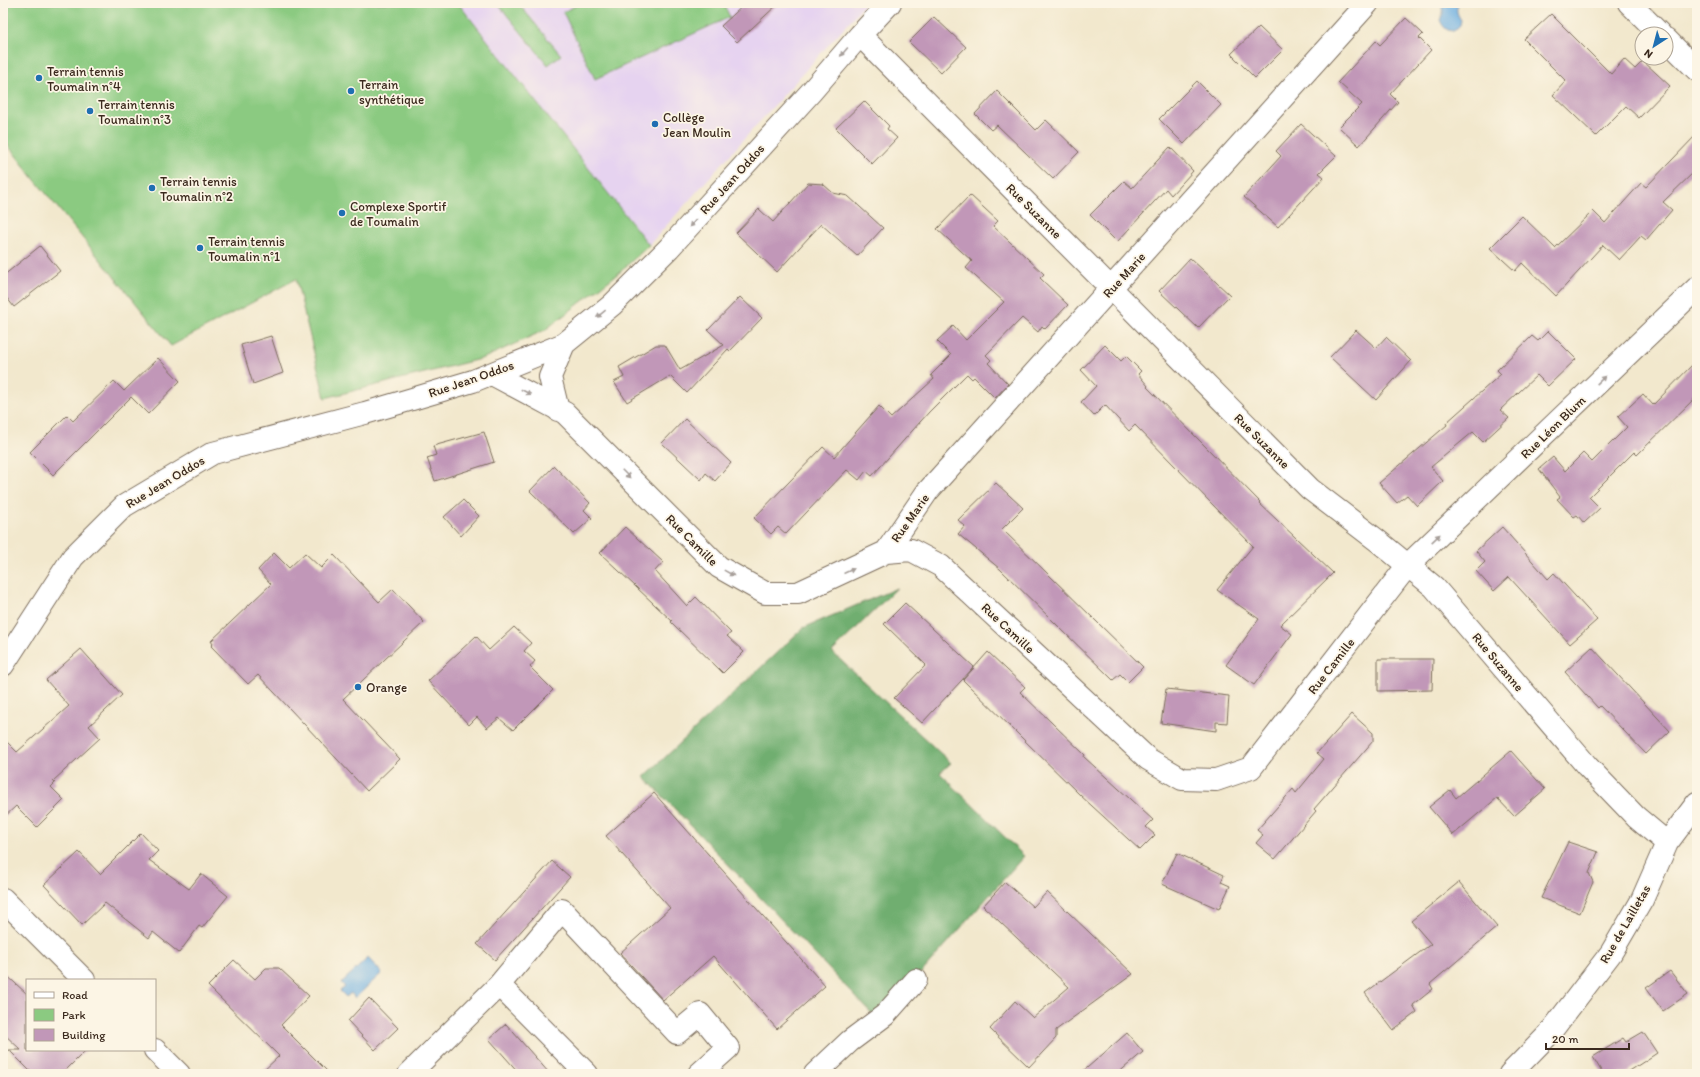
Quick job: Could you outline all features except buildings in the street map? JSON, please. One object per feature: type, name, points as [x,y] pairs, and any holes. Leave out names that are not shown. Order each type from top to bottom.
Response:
[{"type":"street","name":"Rue Jean Oddos","points":[[3,665],[73,557],[124,506],[213,453],[365,413],[473,381],[564,344],[612,305],[669,248],[810,92],[860,34],[890,3]]},
{"type":"street","name":"Rue Marie","points":[[886,552],[927,492],[1368,3]]},
{"type":"street","points":[[1629,3],[1652,26]]},
{"type":"street","name":"Rue Suzanne","points":[[860,34],[1310,489],[1434,587],[1587,766],[1636,817],[1667,843]]},
{"type":"street","points":[[1674,47],[1697,70]]},
{"type":"street","name":"Rue Léon Blum","points":[[1408,565],[1697,288]]},
{"type":"street","points":[[558,410],[550,377],[564,344]]},
{"type":"street","name":"Rue Camille","points":[[492,374],[565,413],[719,567],[765,593],[798,593],[886,552],[911,550],[941,566],[1148,759],[1182,779],[1216,780],[1251,768],[1408,565]]},
{"type":"street","name":"Rue de Lailletas","points":[[1510,1074],[1549,1034],[1611,953],[1642,900],[1667,843],[1697,803]]},
{"type":"street","points":[[3,899],[83,979]]},
{"type":"street","points":[[409,1074],[499,985],[562,910],[677,1033],[700,1014],[728,1048],[699,1074]]},
{"type":"street","points":[[815,1074],[850,1041],[885,1015],[916,980]]},
{"type":"street","points":[[499,985],[587,1074]]},
{"type":"street","points":[[156,1051],[179,1074]]},
{"type":"shaded area","name":"Collège Jean Moulin","points":[[458,3],[866,3],[649,245]]},
{"type":"green space","name":"Complexe Sportif de Toumalin","points":[[3,3],[458,3],[649,245],[620,272],[545,330],[484,358],[325,398],[296,279],[171,346],[3,139]]},
{"type":"green space","points":[[497,3],[518,3],[561,55],[548,65]]},
{"type":"green space","points":[[581,3],[723,3],[730,17],[595,79],[563,12]]},
{"type":"green space","points":[[897,588],[832,652],[951,763],[940,773],[1024,856],[879,1021],[644,777],[803,628]]},
{"type":"water","points":[[1443,3],[1459,3],[1457,12],[1461,20],[1460,25],[1454,31],[1445,28],[1440,20],[1443,13]]},
{"type":"water","points":[[368,958],[382,973],[355,998],[351,993],[346,997],[340,991],[345,987],[341,983]]},
{"type":"place","name":"Terrain tennis Toumalin n°4","points":[[39,78]]},
{"type":"place","name":"Terrain synthétique","points":[[351,91]]},
{"type":"place","name":"Terrain tennis Toumalin n°3","points":[[90,111]]},
{"type":"place","name":"Collège Jean Moulin","points":[[655,124]]},
{"type":"place","name":"Terrain tennis Toumalin n°2","points":[[152,188]]},
{"type":"place","name":"Complexe Sportif de Toumalin","points":[[342,213]]},
{"type":"place","name":"Terrain tennis Toumalin n°1","points":[[200,248]]},
{"type":"place","name":"Orange","points":[[358,687]]}]
